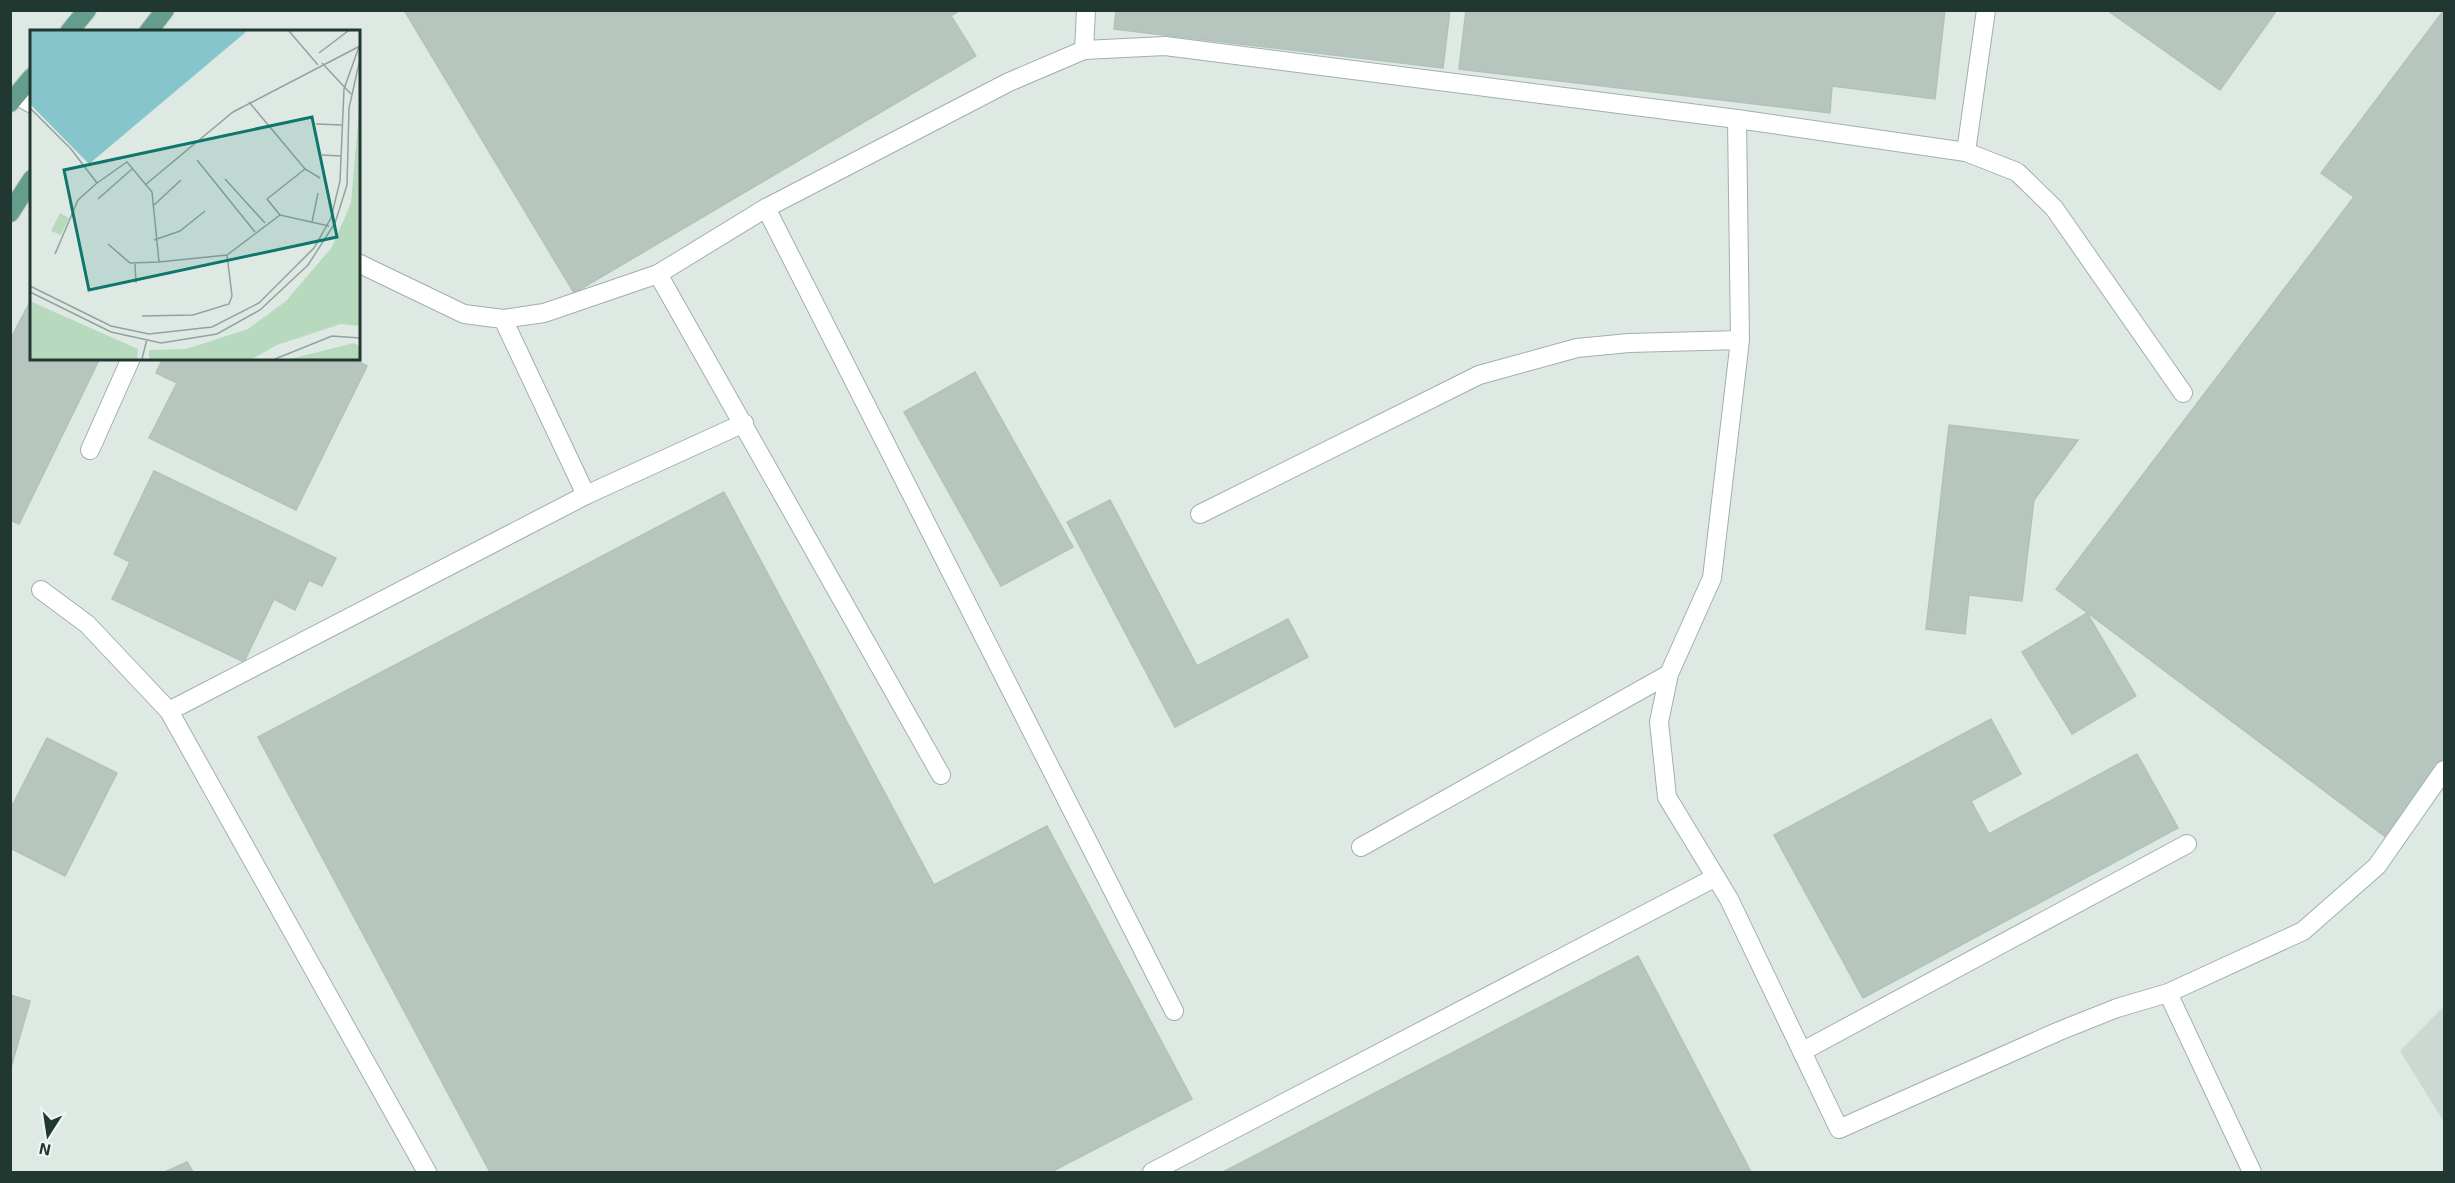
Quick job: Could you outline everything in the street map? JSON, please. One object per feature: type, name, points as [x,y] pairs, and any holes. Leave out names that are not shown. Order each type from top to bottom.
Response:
[{"type":"main road","points":[[71,30],[87,10]]},
{"type":"main road","points":[[150,30],[165,10]]},
{"type":"main road","points":[[19,101],[30,81]]},
{"type":"main road","points":[[10,213],[30,182]]},
{"type":"street","points":[[1084,50],[1086,10]]},
{"type":"street","points":[[1966,152],[1986,10]]},
{"type":"street","points":[[360,264],[464,314],[503,319],[544,313],[658,274],[766,208],[1009,82],[1084,50],[1165,46],[1737,119],[1966,152],[2017,172],[2054,208],[2183,393]]},
{"type":"street","points":[[1737,119],[1740,340],[1712,578],[1670,674],[1659,722],[1667,797],[1729,899],[1839,1129],[2067,1028],[2117,1008],[2168,993],[2303,931],[2377,866],[2445,770]]},
{"type":"street","points":[[766,208],[1174,1011]]},
{"type":"street","points":[[658,274],[941,775]]},
{"type":"street","points":[[503,319],[586,495]]},
{"type":"street","points":[[1200,514],[1435,396],[1489,372],[1577,348],[1629,343],[1740,340]]},
{"type":"street","points":[[90,450],[130,360]]},
{"type":"street","points":[[169,711],[586,495],[744,423]]},
{"type":"street","points":[[41,590],[87,624],[169,711],[427,1173]]},
{"type":"street","points":[[1361,847],[1670,674]]},
{"type":"street","points":[[1803,1051],[2187,844]]},
{"type":"street","points":[[1152,1173],[1716,877]]},
{"type":"street","points":[[2168,993],[2252,1173]]},
{"type":"shaded area","points":[[2444,1006],[2444,1122],[2400,1051]]},
{"type":"building","points":[[404,10],[960,10],[951,16],[976,56],[574,293]]},
{"type":"building","points":[[1116,10],[1450,10],[1443,68],[1114,29]]},
{"type":"building","points":[[1466,10],[1945,10],[1935,99],[1832,86],[1830,113],[1459,69]]},
{"type":"building","points":[[2107,10],[2277,10],[2220,90]]},
{"type":"building","points":[[2444,10],[2444,778],[2395,844],[2056,589],[2354,197],[2321,173]]},
{"type":"building","points":[[30,302],[30,360],[99,360],[19,524],[10,520],[10,340]]},
{"type":"building","points":[[162,360],[356,360],[367,366],[296,510],[149,438],[177,383],[156,373]]},
{"type":"building","points":[[975,372],[1073,547],[1001,586],[904,412]]},
{"type":"building","points":[[1949,425],[2078,440],[2034,500],[2022,601],[1969,595],[1965,634],[1926,629]]},
{"type":"building","points":[[154,471],[336,558],[322,586],[309,580],[295,610],[274,599],[244,662],[112,599],[130,562],[114,554]]},
{"type":"building","points":[[724,492],[934,885],[1047,826],[1192,1099],[1051,1172],[490,1172],[258,737]]},
{"type":"building","points":[[1110,500],[1197,666],[1288,619],[1308,657],[1175,727],[1067,522]]},
{"type":"building","points":[[2087,613],[2136,696],[2072,734],[2022,652]]},
{"type":"building","points":[[1991,719],[2021,774],[1971,801],[1989,834],[2137,754],[2178,828],[1863,998],[1774,835]]},
{"type":"building","points":[[47,738],[117,773],[65,876],[10,848],[10,810]]},
{"type":"building","points":[[1638,956],[1751,1172],[1223,1172]]},
{"type":"building","points":[[10,995],[30,1001],[10,1071]]},
{"type":"building","points":[[187,1162],[193,1172],[165,1172]]}]
